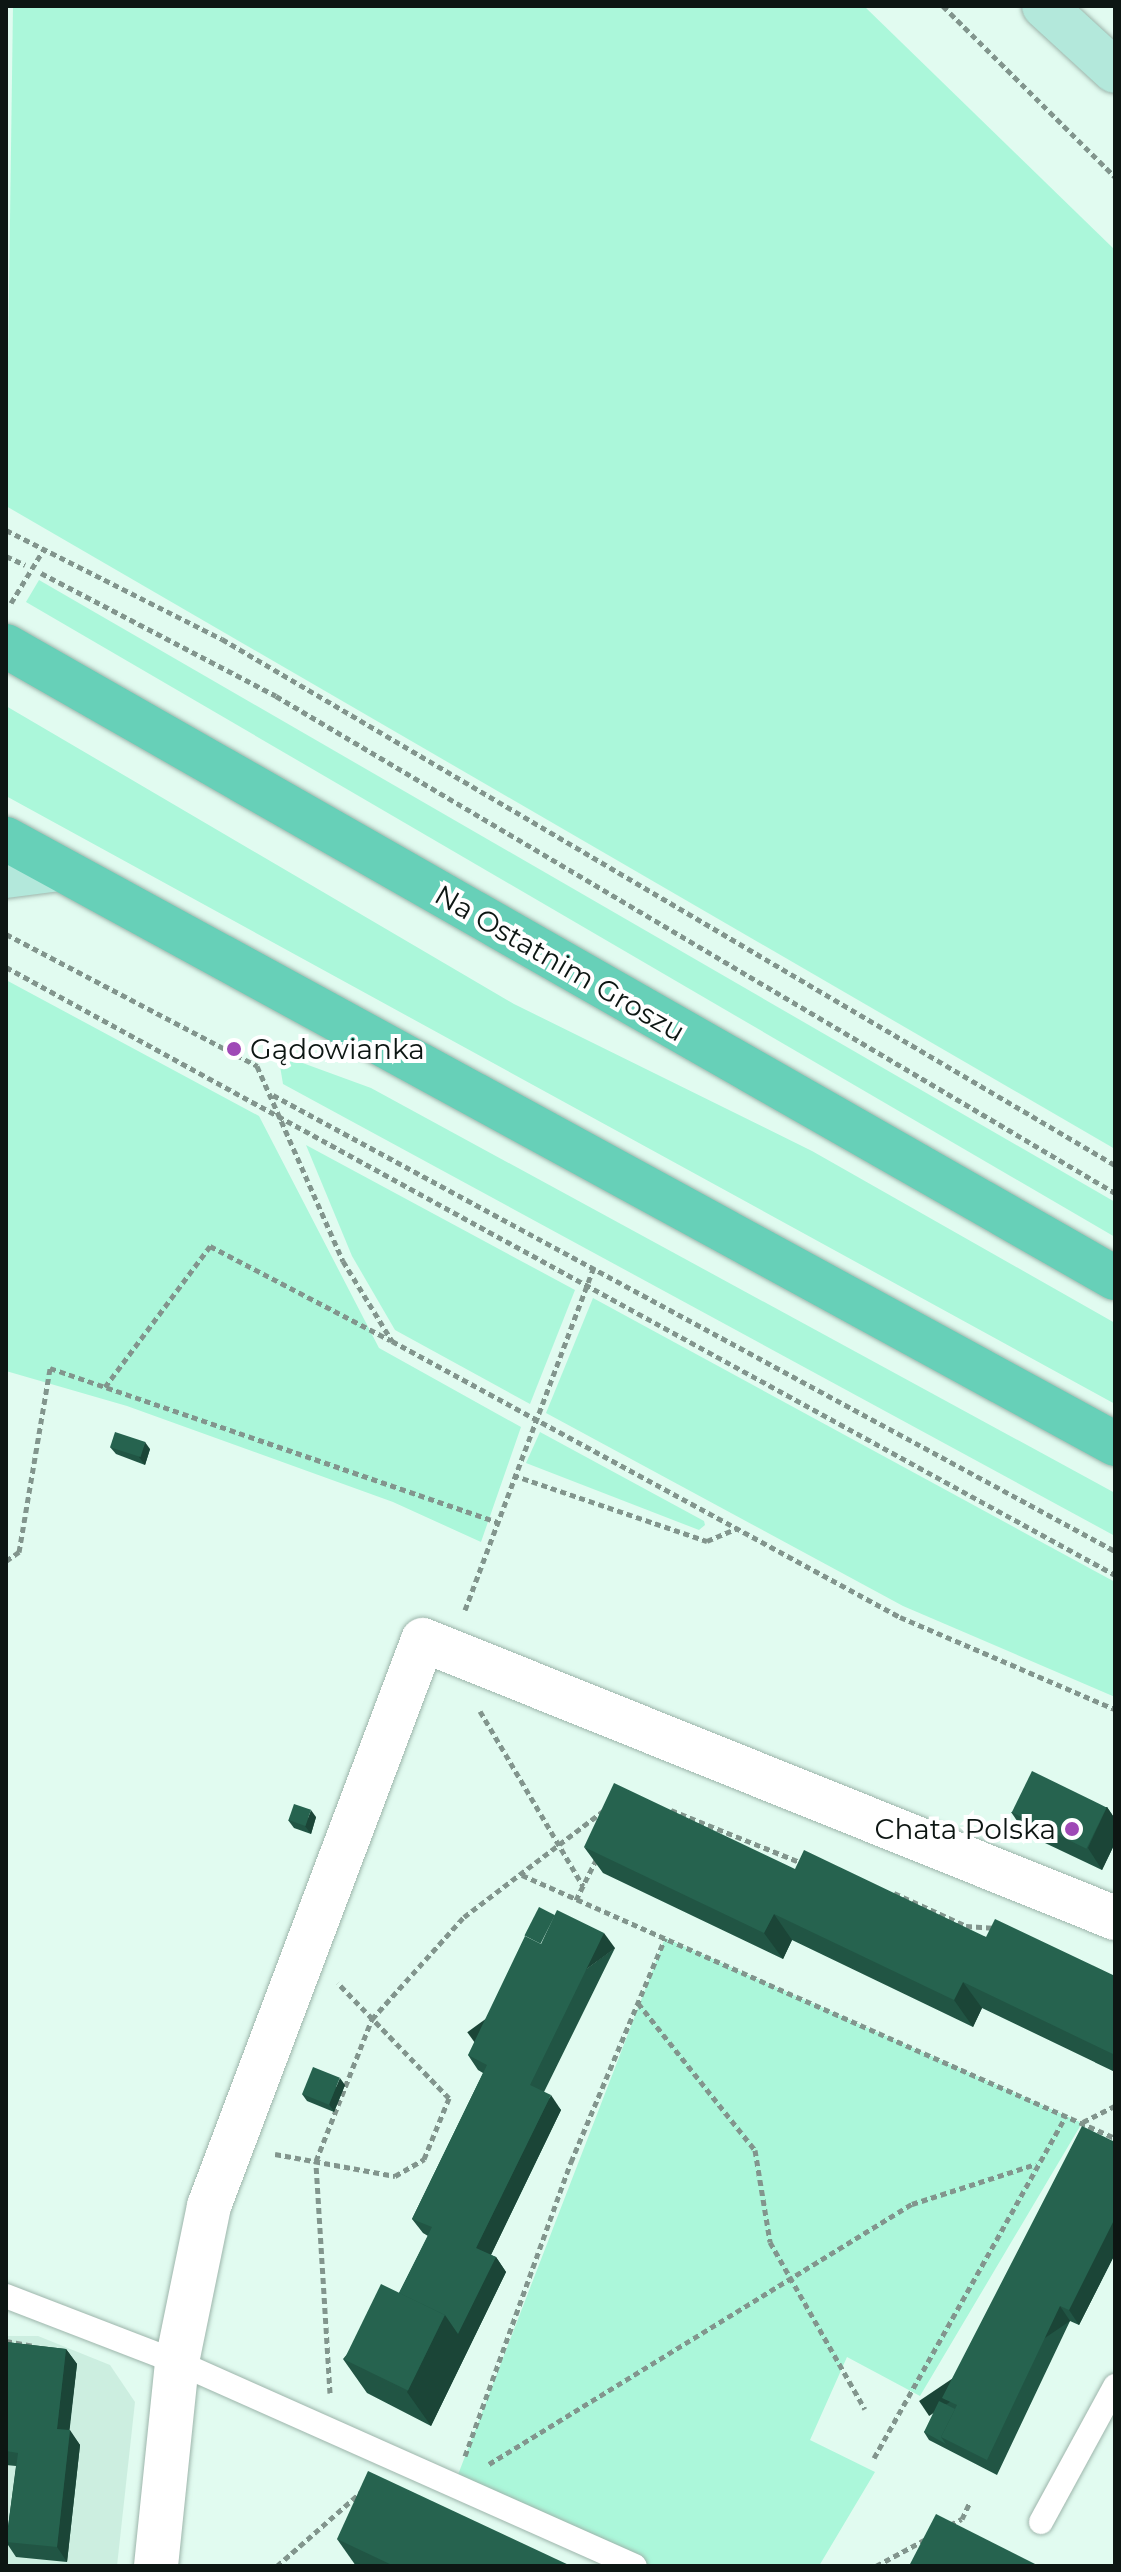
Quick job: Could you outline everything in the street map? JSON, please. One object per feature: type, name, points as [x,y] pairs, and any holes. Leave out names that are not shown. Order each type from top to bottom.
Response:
[{"type":"main road","name":"Na Ostatnim Groszu","points":[[6,646],[1115,1278]]},
{"type":"main road","points":[[6,839],[1115,1444]]},
{"type":"street","points":[[1044,6],[1115,71]]},
{"type":"street","points":[[6,876],[60,869]]},
{"type":"street","points":[[156,2566],[177,2362],[209,2206],[423,1640],[1115,1918]]},
{"type":"lane","points":[[6,2296],[177,2362],[635,2566]]},
{"type":"lane","points":[[1041,2522],[1115,2386]]},
{"type":"path","points":[[943,6],[1115,177]]},
{"type":"path","points":[[6,530],[222,639],[1115,1165]]},
{"type":"path","points":[[12,602],[44,549]]},
{"type":"path","points":[[6,556],[25,565]]},
{"type":"path","points":[[41,573],[289,704],[1115,1193]]},
{"type":"path","points":[[6,934],[257,1066],[285,1122],[343,1261],[392,1341]]},
{"type":"path","points":[[6,967],[1115,1575]]},
{"type":"path","points":[[272,1095],[594,1266],[1115,1551]]},
{"type":"path","points":[[105,1387],[210,1246],[392,1341],[534,1422],[900,1617],[1115,1709]]},
{"type":"path","points":[[583,1886],[451,1650],[513,1475],[594,1266]]},
{"type":"path","points":[[6,1561],[19,1552],[50,1368],[496,1522]]},
{"type":"path","points":[[513,1475],[707,1541],[737,1528]]},
{"type":"path","points":[[332,2430],[316,2161],[372,2019],[464,1917],[618,1800]]},
{"type":"path","points":[[655,1803],[790,1862],[821,1865]]},
{"type":"path","points":[[576,1900],[603,1845]]},
{"type":"path","points":[[522,1875],[1115,2138]]},
{"type":"path","points":[[889,1891],[966,1926],[1001,1930]]},
{"type":"path","points":[[454,2485],[665,1938]]},
{"type":"path","points":[[231,2146],[395,2176],[424,2159],[449,2098],[307,1950]]},
{"type":"path","points":[[638,2002],[755,2150],[770,2242],[865,2409]]},
{"type":"path","points":[[1082,2123],[1115,2106]]},
{"type":"path","points":[[874,2458],[1036,2164],[1066,2116]]},
{"type":"path","points":[[454,2485],[912,2204],[1036,2164]]},
{"type":"path","points":[[277,2566],[398,2460]]},
{"type":"path","points":[[956,2531],[969,2504]]},
{"type":"path","points":[[876,2566],[962,2519]]},
{"type":"shaded area","points":[[6,2336],[38,2336],[110,2365],[135,2402],[117,2566],[6,2566]]},
{"type":"green space","points":[[13,6],[864,6],[1115,250],[1115,1149],[6,506]]},
{"type":"green space","points":[[39,580],[1115,1202],[1115,1237],[26,602]]},
{"type":"green space","points":[[6,706],[514,1004],[812,1151],[1115,1323],[1115,1404],[6,796]]},
{"type":"green space","points":[[6,980],[259,1116],[379,1348],[521,1427],[481,1542],[393,1502],[127,1406],[6,1371]]},
{"type":"green space","points":[[278,1054],[371,1088],[1115,1493],[1115,1536],[283,1084]]},
{"type":"green space","points":[[306,1145],[575,1290],[530,1404],[395,1330],[352,1256]]},
{"type":"green space","points":[[593,1298],[1115,1582],[1115,1697],[903,1606],[546,1413]]},
{"type":"green space","points":[[540,1432],[704,1521],[705,1525],[699,1530],[526,1463]]},
{"type":"green space","points":[[665,1938],[1082,2123],[920,2396],[847,2357],[810,2440],[875,2472],[819,2566],[635,2566],[454,2485]]},
{"type":"building","points":[[115,1432],[145,1442],[140,1457],[110,1447]]},
{"type":"building","points":[[1032,1771],[1107,1807],[1086,1849],[1012,1812]]},
{"type":"building","points":[[614,1783],[795,1869],[804,1850],[986,1937],[995,1919],[1115,1976],[1115,2055],[963,1982],[954,2000],[774,1914],[764,1933],[584,1847]]},
{"type":"building","points":[[294,1804],[311,1810],[305,1826],[288,1820]]},
{"type":"building","points":[[539,1907],[555,1915],[541,1944],[524,1936]]},
{"type":"building","points":[[557,1910],[604,1933],[530,2085],[551,2095],[476,2248],[496,2257],[458,2334],[445,2315],[399,2293],[432,2227],[412,2219],[487,2065],[468,2055],[525,1936],[541,1944]]},
{"type":"building","points":[[313,2067],[340,2078],[329,2105],[302,2094]]},
{"type":"building","points":[[1082,2126],[1115,2142],[1115,2218],[1069,2310],[1060,2306],[987,2460],[941,2437],[957,2405],[942,2398]]},
{"type":"building","points":[[381,2284],[445,2315],[408,2391],[344,2359]]},
{"type":"building","points":[[6,2342],[66,2349],[57,2429],[70,2430],[57,2547],[6,2542],[18,2453],[6,2451]]},
{"type":"building","points":[[939,2401],[955,2409],[941,2437],[946,2444],[924,2432]]},
{"type":"building","points":[[368,2471],[571,2566],[394,2566],[337,2539]]},
{"type":"building","points":[[936,2514],[1039,2566],[909,2566]]},
{"type":"place","name":"Gądowianka","points":[[234,1049]]},
{"type":"place","name":"Chata Polska","points":[[1072,1829]]}]
